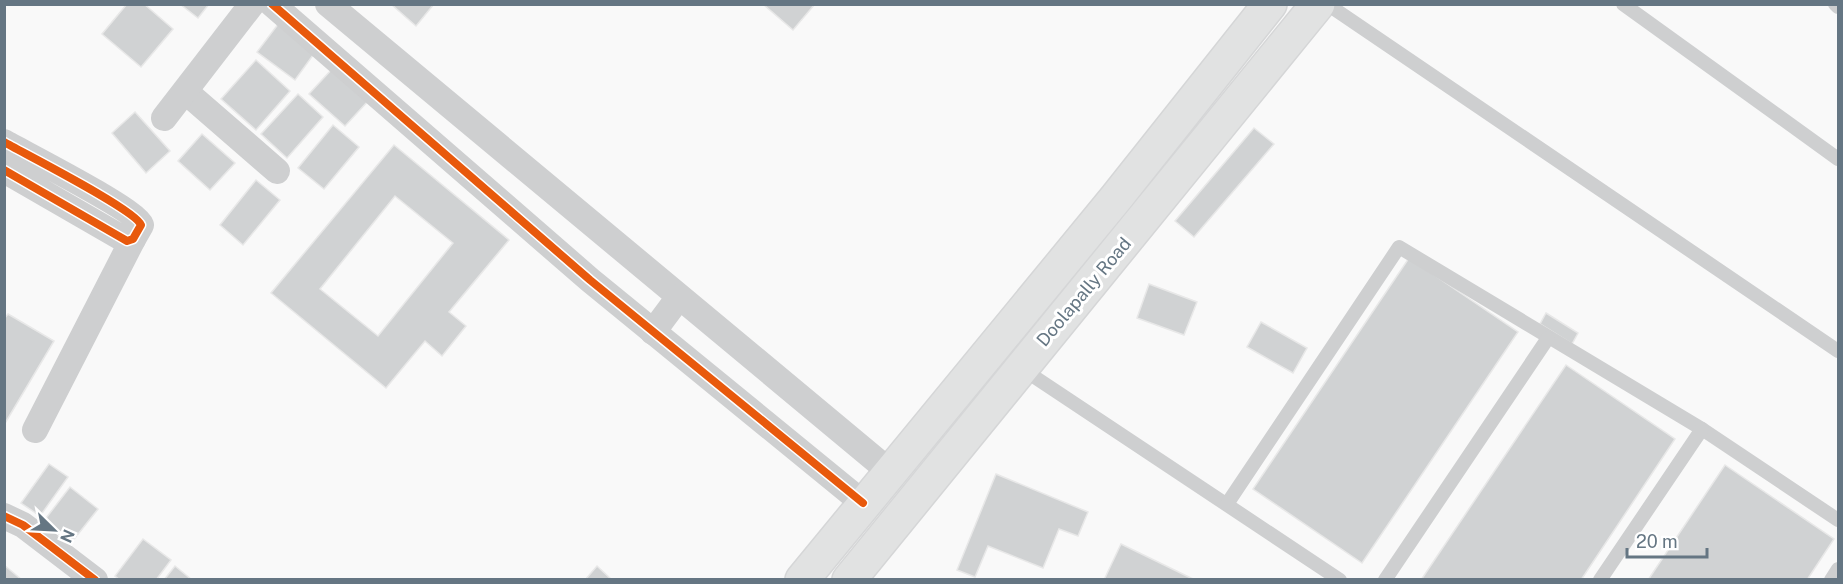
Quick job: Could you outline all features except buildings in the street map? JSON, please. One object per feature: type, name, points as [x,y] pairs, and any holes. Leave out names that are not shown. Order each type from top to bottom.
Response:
[{"type":"main road","name":"Doolapally Road","points":[[860,576],[1021,368],[1318,4]]},
{"type":"main road","name":"Doolapally Road","points":[[802,579],[1116,198],[1265,11]]},
{"type":"main road","points":[[1056,269],[1086,290]]},
{"type":"street","points":[[164,118],[252,4]]},
{"type":"street","points":[[272,4],[653,332],[863,503]]},
{"type":"street","points":[[328,4],[889,471]]},
{"type":"street","points":[[404,120],[431,91]]},
{"type":"street","points":[[186,92],[277,171]]},
{"type":"street","points":[[4,142],[139,220],[141,225],[35,430]]},
{"type":"street","points":[[4,170],[124,240],[133,239]]},
{"type":"street","points":[[653,332],[680,297]]},
{"type":"street","points":[[4,516],[23,525],[95,579]]},
{"type":"lane","points":[[1327,4],[1839,351]]},
{"type":"lane","points":[[1623,4],[1839,159]]},
{"type":"lane","points":[[1835,4],[1839,7]]},
{"type":"lane","points":[[1227,504],[1399,247],[1702,429],[1839,520]]},
{"type":"lane","points":[[1384,579],[1548,338]]},
{"type":"lane","points":[[1021,368],[1340,579]]},
{"type":"lane","points":[[1600,579],[1702,429]]},
{"type":"lane","points":[[1831,579],[1839,569]]},
{"type":"cycle path","points":[[272,4],[590,280],[863,503]]},
{"type":"cycle path","points":[[4,142],[101,195],[135,218],[141,225],[133,239],[127,241],[4,170]]},
{"type":"cycle path","points":[[4,516],[23,525],[95,580]]}]
